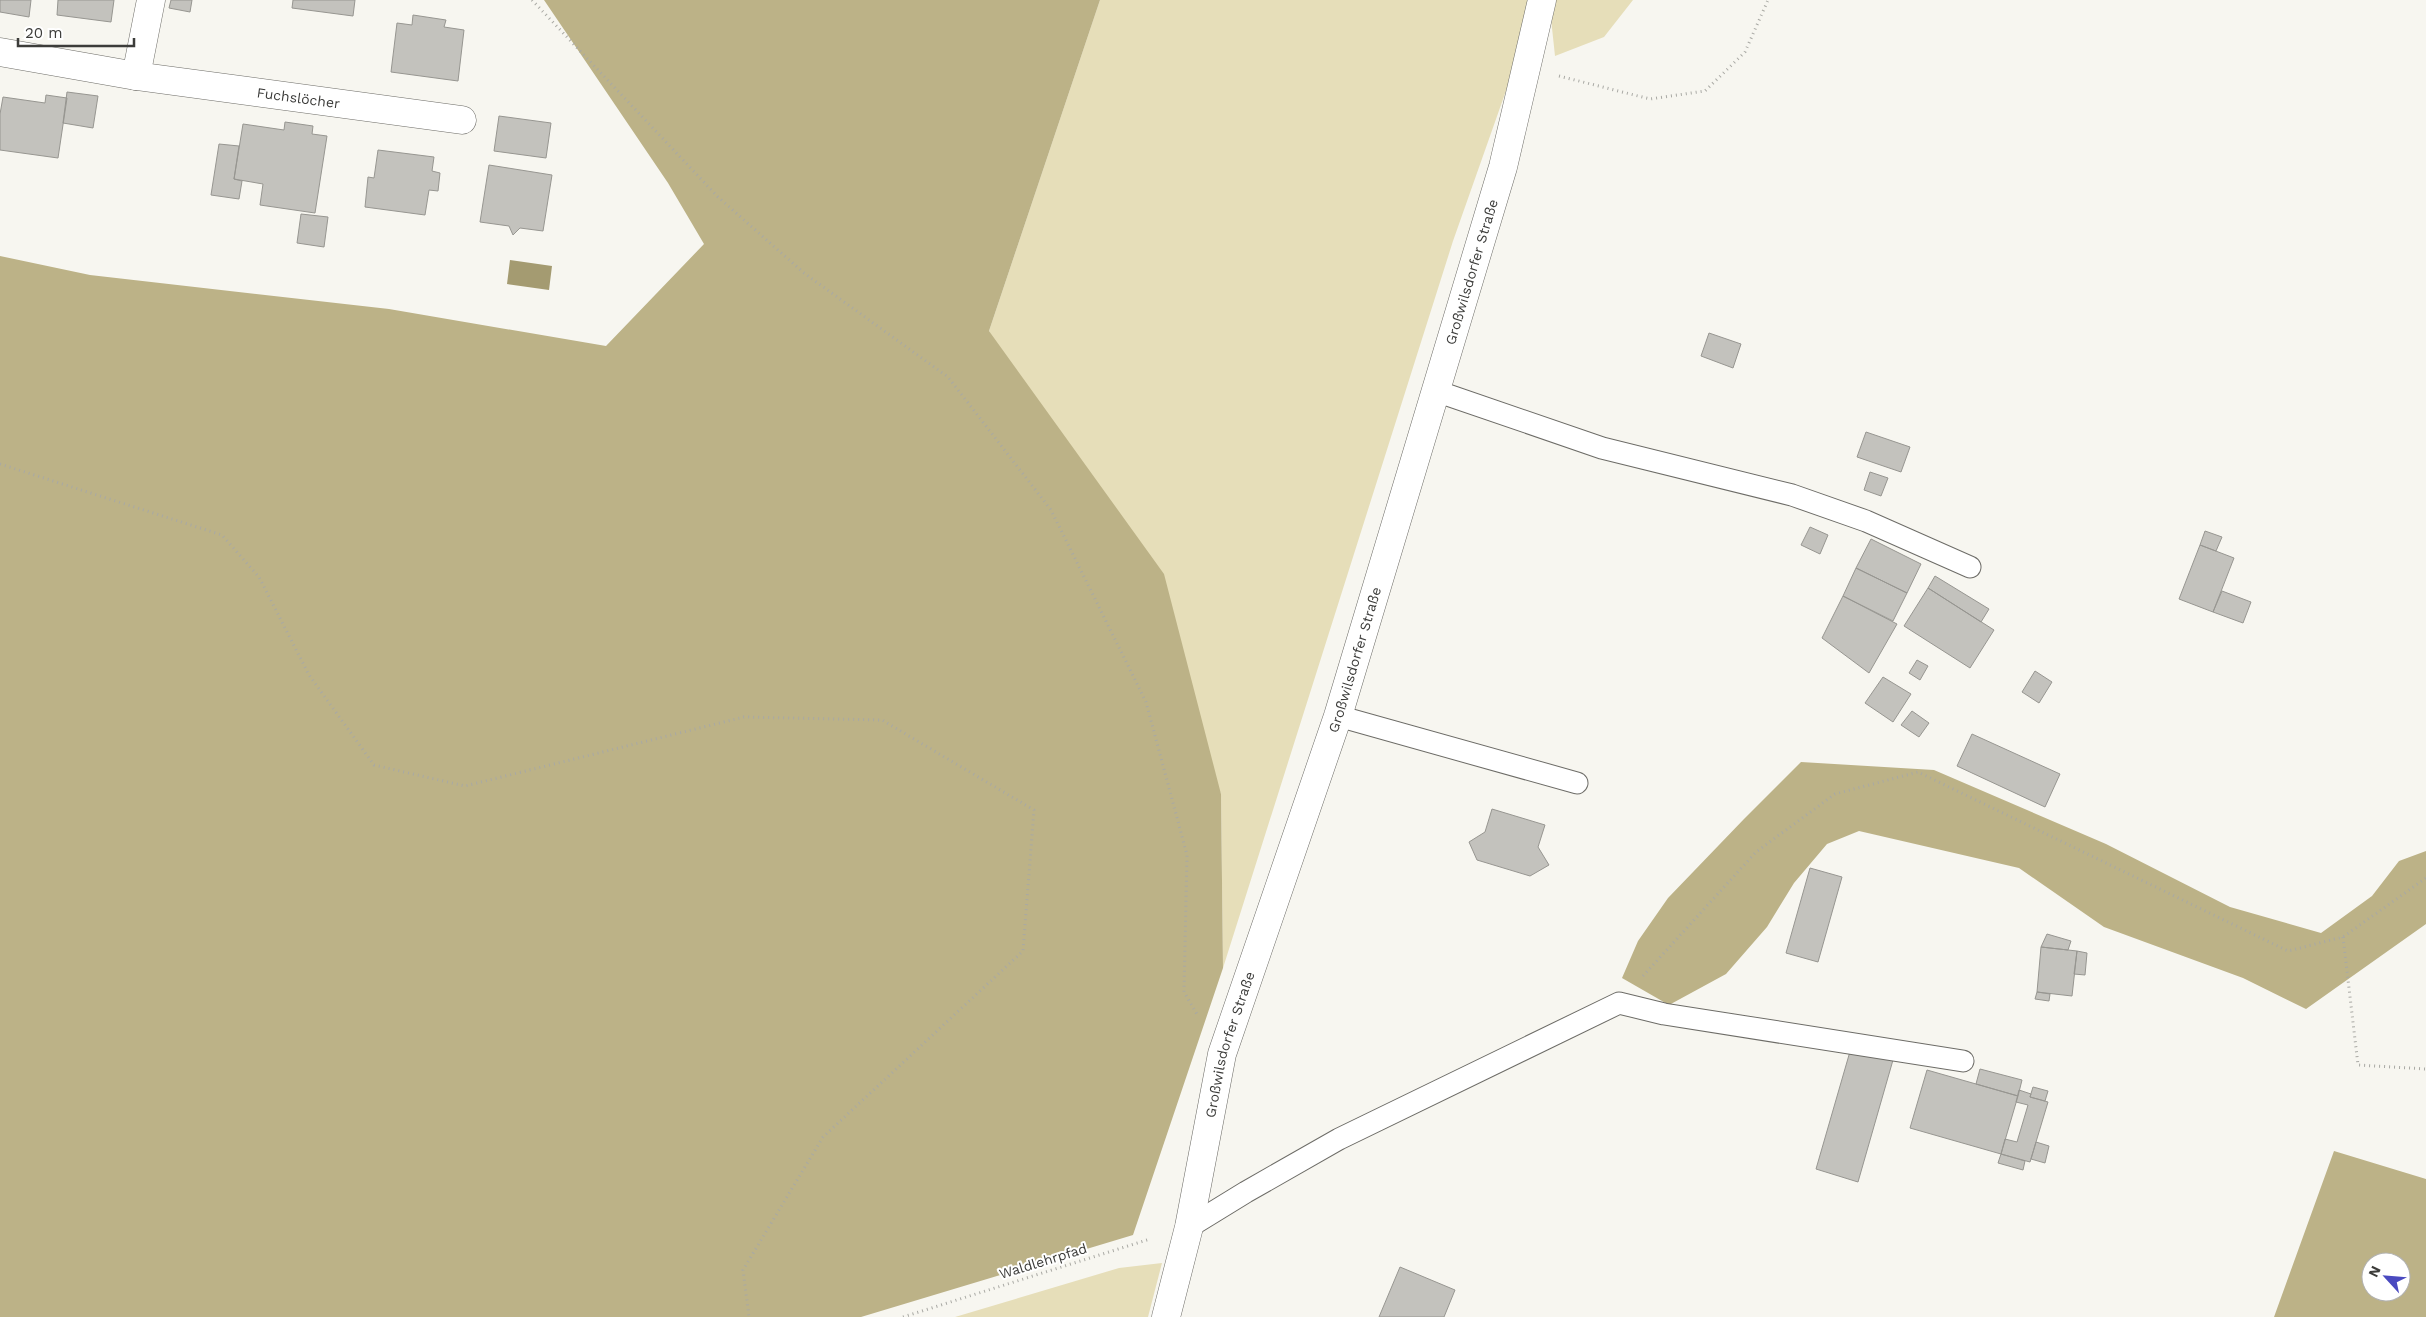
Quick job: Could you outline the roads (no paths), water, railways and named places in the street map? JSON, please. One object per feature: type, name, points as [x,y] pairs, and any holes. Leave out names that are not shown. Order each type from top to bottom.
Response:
[{"type":"street","points":[[136,76],[151,0]]},
{"type":"street","name":"Großwilsdorfer Straße","points":[[1166,1317],[1189,1227],[1222,1054],[1338,716],[1504,167],[1542,0]]},
{"type":"street","name":"Fuchslöcher","points":[[2,55],[136,76],[462,120]]},
{"type":"lane","points":[[1436,391],[1602,448],[1792,495],[1866,521],[1970,566]]},
{"type":"lane","points":[[1338,716],[1577,783]]},
{"type":"lane","points":[[1189,1227],[1339,1139],[1619,1003],[1664,1014],[1963,1061]]}]
